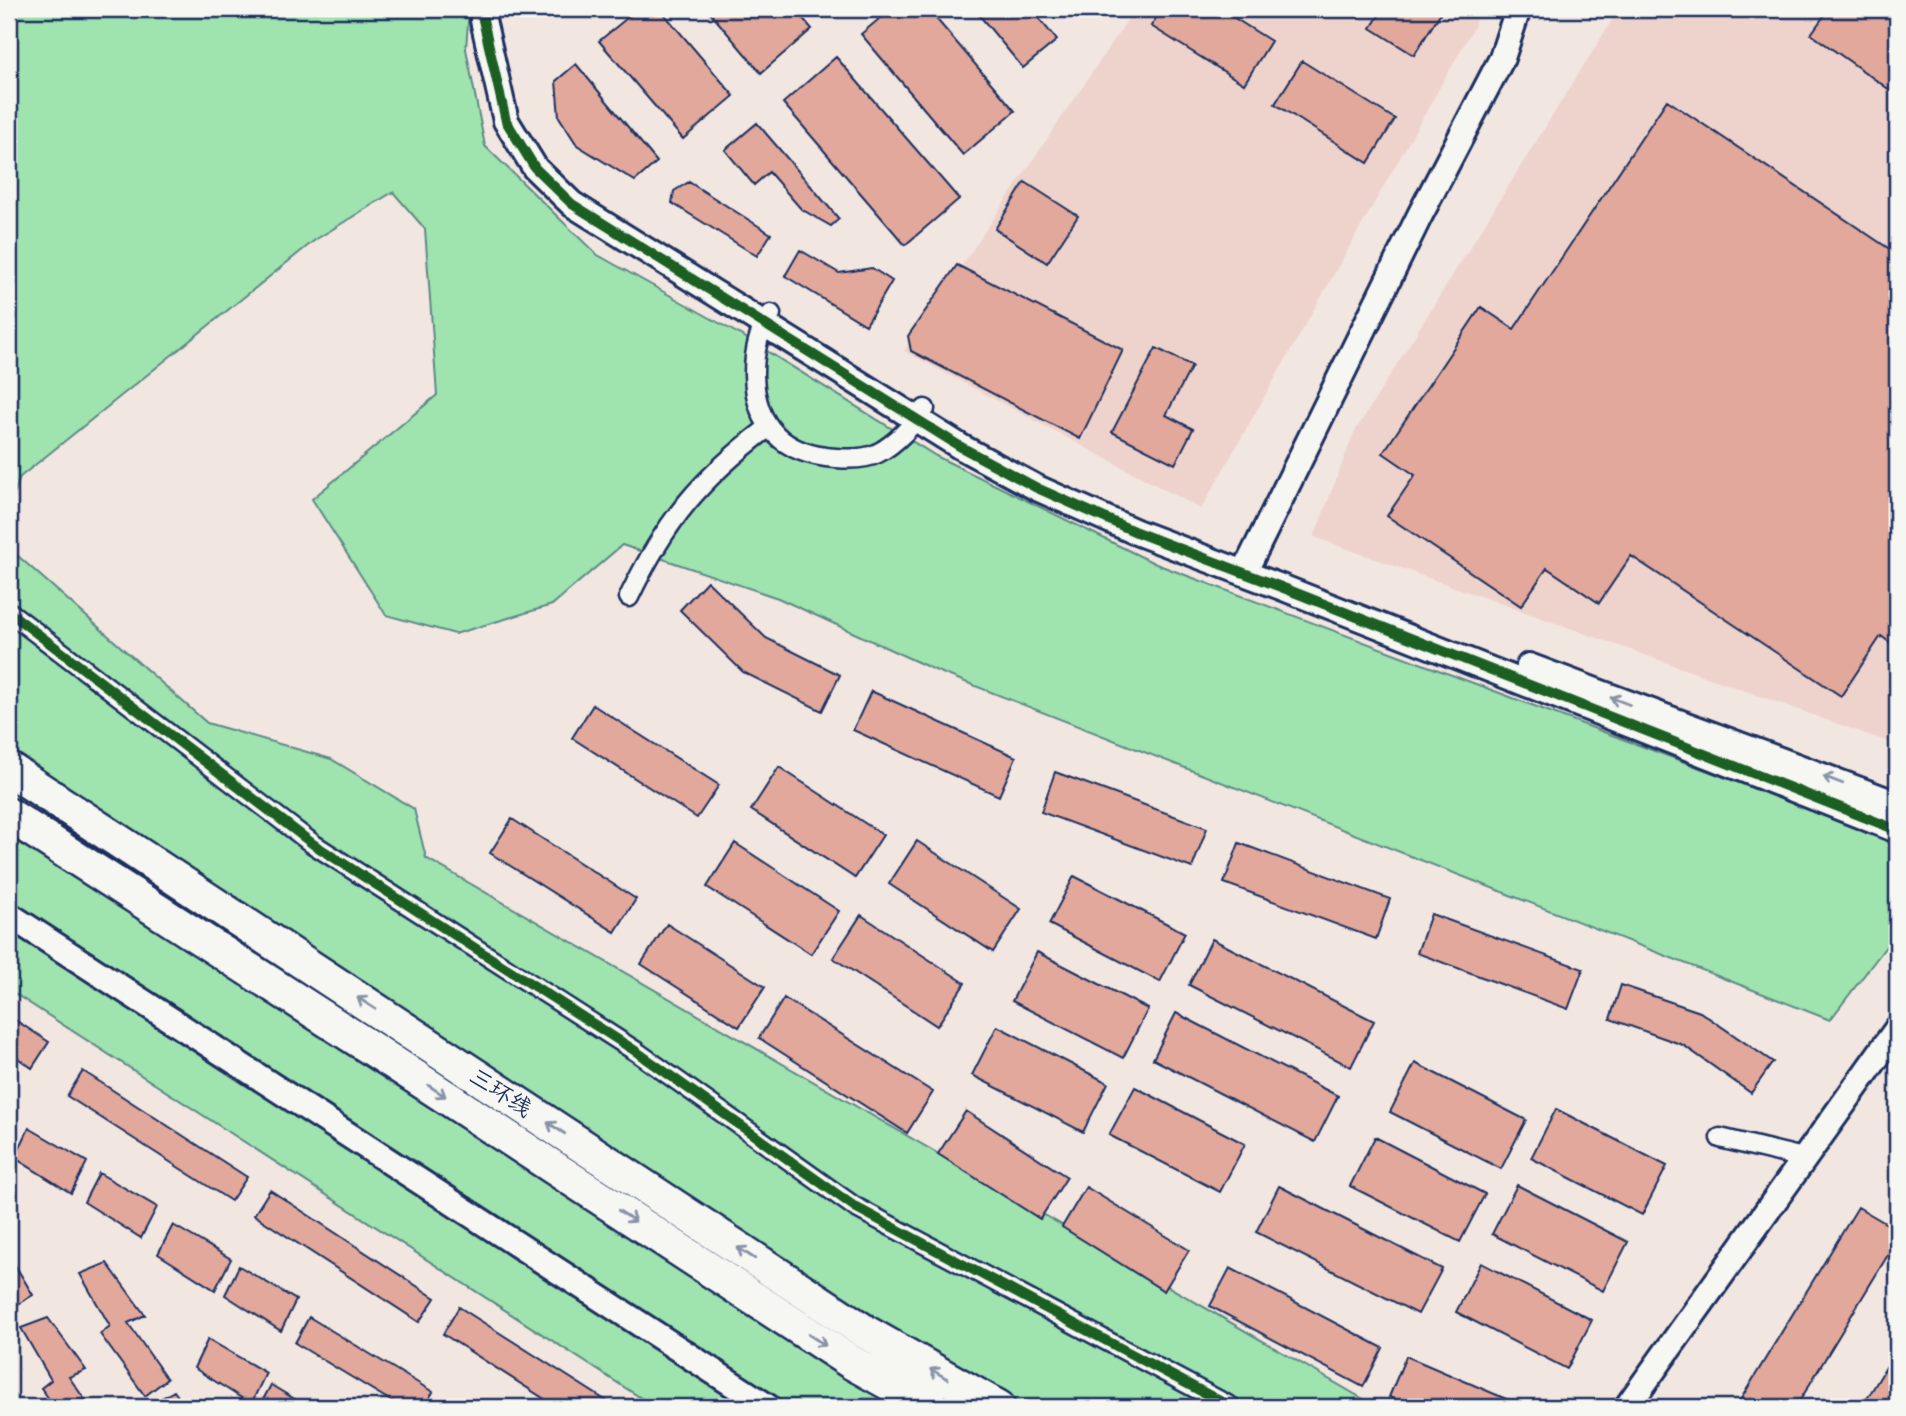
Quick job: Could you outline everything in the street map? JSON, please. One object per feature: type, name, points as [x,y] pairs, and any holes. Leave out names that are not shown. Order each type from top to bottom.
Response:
[{"type":"highway","name":"三环线","points":[[9,766],[867,1333],[998,1407]]},
{"type":"highway","name":"三环线","points":[[9,815],[851,1362],[932,1407]]},
{"type":"highway","points":[[9,832],[320,1033],[394,1063]]},
{"type":"street","points":[[484,9],[483,20],[506,121],[535,168],[572,204],[921,414],[1042,476],[1239,564],[1897,830]]},
{"type":"street","points":[[497,9],[496,19],[518,117],[545,160],[580,194],[767,319]]},
{"type":"street","points":[[1239,564],[1494,54],[1510,9]]},
{"type":"street","points":[[1239,564],[1502,58],[1518,9]]},
{"type":"street","points":[[767,319],[754,355],[755,386],[760,412],[772,433],[800,452],[818,457],[849,459],[876,454],[894,442],[921,414]]},
{"type":"street","points":[[629,597],[648,557],[690,497],[713,472],[769,427]]},
{"type":"street","points":[[1239,564],[1897,804]]},
{"type":"street","points":[[9,612],[313,844],[637,1052],[855,1207],[1231,1407]]},
{"type":"street","points":[[9,915],[768,1407]]},
{"type":"street","points":[[1631,1403],[1895,1030]]},
{"type":"street","points":[[1720,1138],[1803,1158]]},
{"type":"shaded area","points":[[1135,9],[1478,9],[1474,27],[1201,509],[904,351]]},
{"type":"shaded area","points":[[1619,9],[1897,9],[1897,745],[1314,537],[1354,433]]},
{"type":"green space","points":[[9,9],[469,9],[466,49],[485,146],[596,254],[746,338],[936,456],[1156,564],[1897,842],[1897,932],[1830,1020],[937,671],[778,598],[622,545],[552,605],[455,634],[386,615],[312,499],[437,395],[425,229],[393,192],[315,240],[20,477],[9,510]]},
{"type":"green space","points":[[9,548],[207,723],[331,759],[414,809],[426,858],[1377,1407],[655,1407],[9,990]]},
{"type":"building","points":[[638,9],[660,9],[734,96],[683,139],[599,41]]},
{"type":"building","points":[[707,9],[795,9],[812,29],[761,73]]},
{"type":"building","points":[[891,9],[928,9],[1015,111],[963,155],[861,34]]},
{"type":"building","points":[[974,9],[1031,9],[1057,40],[1023,68]]},
{"type":"building","points":[[1162,9],[1220,9],[1271,41],[1244,84],[1151,26]]},
{"type":"building","points":[[1383,9],[1443,9],[1414,55],[1371,28]]},
{"type":"building","points":[[1829,9],[1897,9],[1897,95],[1811,34]]},
{"type":"building","points":[[836,57],[959,199],[905,245],[783,103]]},
{"type":"building","points":[[1302,61],[1395,119],[1368,163],[1275,104]]},
{"type":"building","points":[[576,64],[657,162],[635,181],[577,145],[559,117],[556,81]]},
{"type":"building","points":[[1667,100],[1897,254],[1897,648],[1881,636],[1841,696],[1631,556],[1599,603],[1547,568],[1521,606],[1387,516],[1415,475],[1383,453],[1481,307],[1514,329]]},
{"type":"building","points":[[757,123],[839,219],[831,226],[801,209],[769,172],[754,185],[725,150]]},
{"type":"building","points":[[689,182],[771,234],[757,256],[672,203],[674,191]]},
{"type":"building","points":[[1025,182],[1078,216],[1047,263],[995,229]]},
{"type":"building","points":[[800,250],[839,273],[872,268],[892,281],[866,325],[785,276]]},
{"type":"building","points":[[957,265],[1123,350],[1080,439],[911,351],[908,336]]},
{"type":"building","points":[[1156,348],[1192,366],[1166,415],[1193,429],[1175,464],[1112,432]]},
{"type":"building","points":[[707,581],[766,638],[840,675],[822,711],[743,672],[680,610]]},
{"type":"building","points":[[871,691],[1016,757],[999,796],[853,730]]},
{"type":"building","points":[[593,705],[719,785],[697,818],[572,738]]},
{"type":"building","points":[[779,767],[883,835],[855,878],[751,810]]},
{"type":"building","points":[[1055,772],[1207,828],[1192,868],[1041,812]]},
{"type":"building","points":[[512,819],[636,899],[615,932],[490,853]]},
{"type":"building","points":[[917,841],[1021,909],[993,952],[889,884]]},
{"type":"building","points":[[735,843],[839,911],[811,954],[707,887]]},
{"type":"building","points":[[1239,843],[1390,899],[1376,939],[1224,883]]},
{"type":"building","points":[[1074,876],[1185,933],[1160,982],[1049,924]]},
{"type":"building","points":[[1431,914],[1583,969],[1568,1009],[1417,953]]},
{"type":"building","points":[[861,915],[965,983],[937,1026],[833,958]]},
{"type":"building","points":[[667,924],[765,987],[739,1027],[641,964]]},
{"type":"building","points":[[1212,939],[1374,1021],[1351,1067],[1189,985]]},
{"type":"building","points":[[1037,952],[1148,1009],[1123,1058],[1012,1001]]},
{"type":"building","points":[[1621,985],[1700,1012],[1773,1062],[1751,1093],[1683,1045],[1610,1019]]},
{"type":"building","points":[[784,998],[933,1092],[907,1133],[759,1038]]},
{"type":"building","points":[[1176,1013],[1338,1096],[1315,1142],[1153,1059]]},
{"type":"building","points":[[9,1016],[49,1042],[32,1068],[9,1052]]},
{"type":"building","points":[[997,1026],[1108,1083],[1083,1132],[972,1075]]},
{"type":"building","points":[[1415,1063],[1526,1120],[1501,1169],[1390,1112]]},
{"type":"building","points":[[83,1071],[247,1177],[231,1201],[67,1096]]},
{"type":"building","points":[[1135,1087],[1245,1144],[1220,1192],[1109,1135]]},
{"type":"building","points":[[1556,1109],[1667,1166],[1642,1215],[1531,1158]]},
{"type":"building","points":[[966,1111],[1067,1177],[1040,1219],[938,1154]]},
{"type":"building","points":[[29,1128],[87,1162],[71,1193],[15,1158]]},
{"type":"building","points":[[1375,1137],[1485,1194],[1460,1242],[1350,1186]]},
{"type":"building","points":[[99,1173],[157,1207],[141,1238],[84,1202]]},
{"type":"building","points":[[1517,1185],[1628,1242],[1603,1291],[1492,1234]]},
{"type":"building","points":[[1279,1186],[1442,1269],[1418,1314],[1256,1232]]},
{"type":"building","points":[[1086,1187],[1189,1250],[1164,1291],[1062,1227]]},
{"type":"building","points":[[270,1190],[435,1298],[419,1322],[254,1215]]},
{"type":"building","points":[[1858,1207],[1897,1230],[1897,1240],[1796,1407],[1736,1407]]},
{"type":"building","points":[[173,1225],[231,1259],[215,1290],[158,1254]]},
{"type":"building","points":[[9,1255],[33,1295],[9,1310]]},
{"type":"building","points":[[107,1263],[145,1315],[128,1323],[167,1379],[145,1396],[100,1334],[110,1326],[80,1274]]},
{"type":"building","points":[[1481,1263],[1592,1320],[1567,1369],[1456,1312]]},
{"type":"building","points":[[239,1266],[296,1300],[281,1331],[225,1295]]},
{"type":"building","points":[[1230,1268],[1383,1348],[1363,1387],[1210,1306]]},
{"type":"building","points":[[459,1307],[616,1407],[557,1407],[443,1334]]},
{"type":"building","points":[[309,1317],[433,1392],[424,1407],[401,1407],[295,1343]]},
{"type":"building","points":[[48,1318],[86,1370],[69,1377],[90,1407],[55,1407],[41,1388],[51,1380],[21,1328]]},
{"type":"building","points":[[208,1339],[266,1373],[251,1404],[194,1368]]},
{"type":"building","points":[[1897,1349],[1897,1407],[1862,1407]]},
{"type":"building","points":[[1406,1356],[1511,1401],[1508,1407],[1414,1407],[1389,1397]]},
{"type":"building","points":[[271,1385],[308,1407],[259,1407]]},
{"type":"building","points":[[174,1391],[186,1407],[146,1407]]},
{"type":"cycle path","points":[[484,9],[483,20],[506,121],[535,168],[572,204],[961,447],[1037,488],[1136,532],[1897,830]]},
{"type":"cycle path","points":[[9,612],[313,844],[637,1052],[855,1207],[1231,1407]]}]
